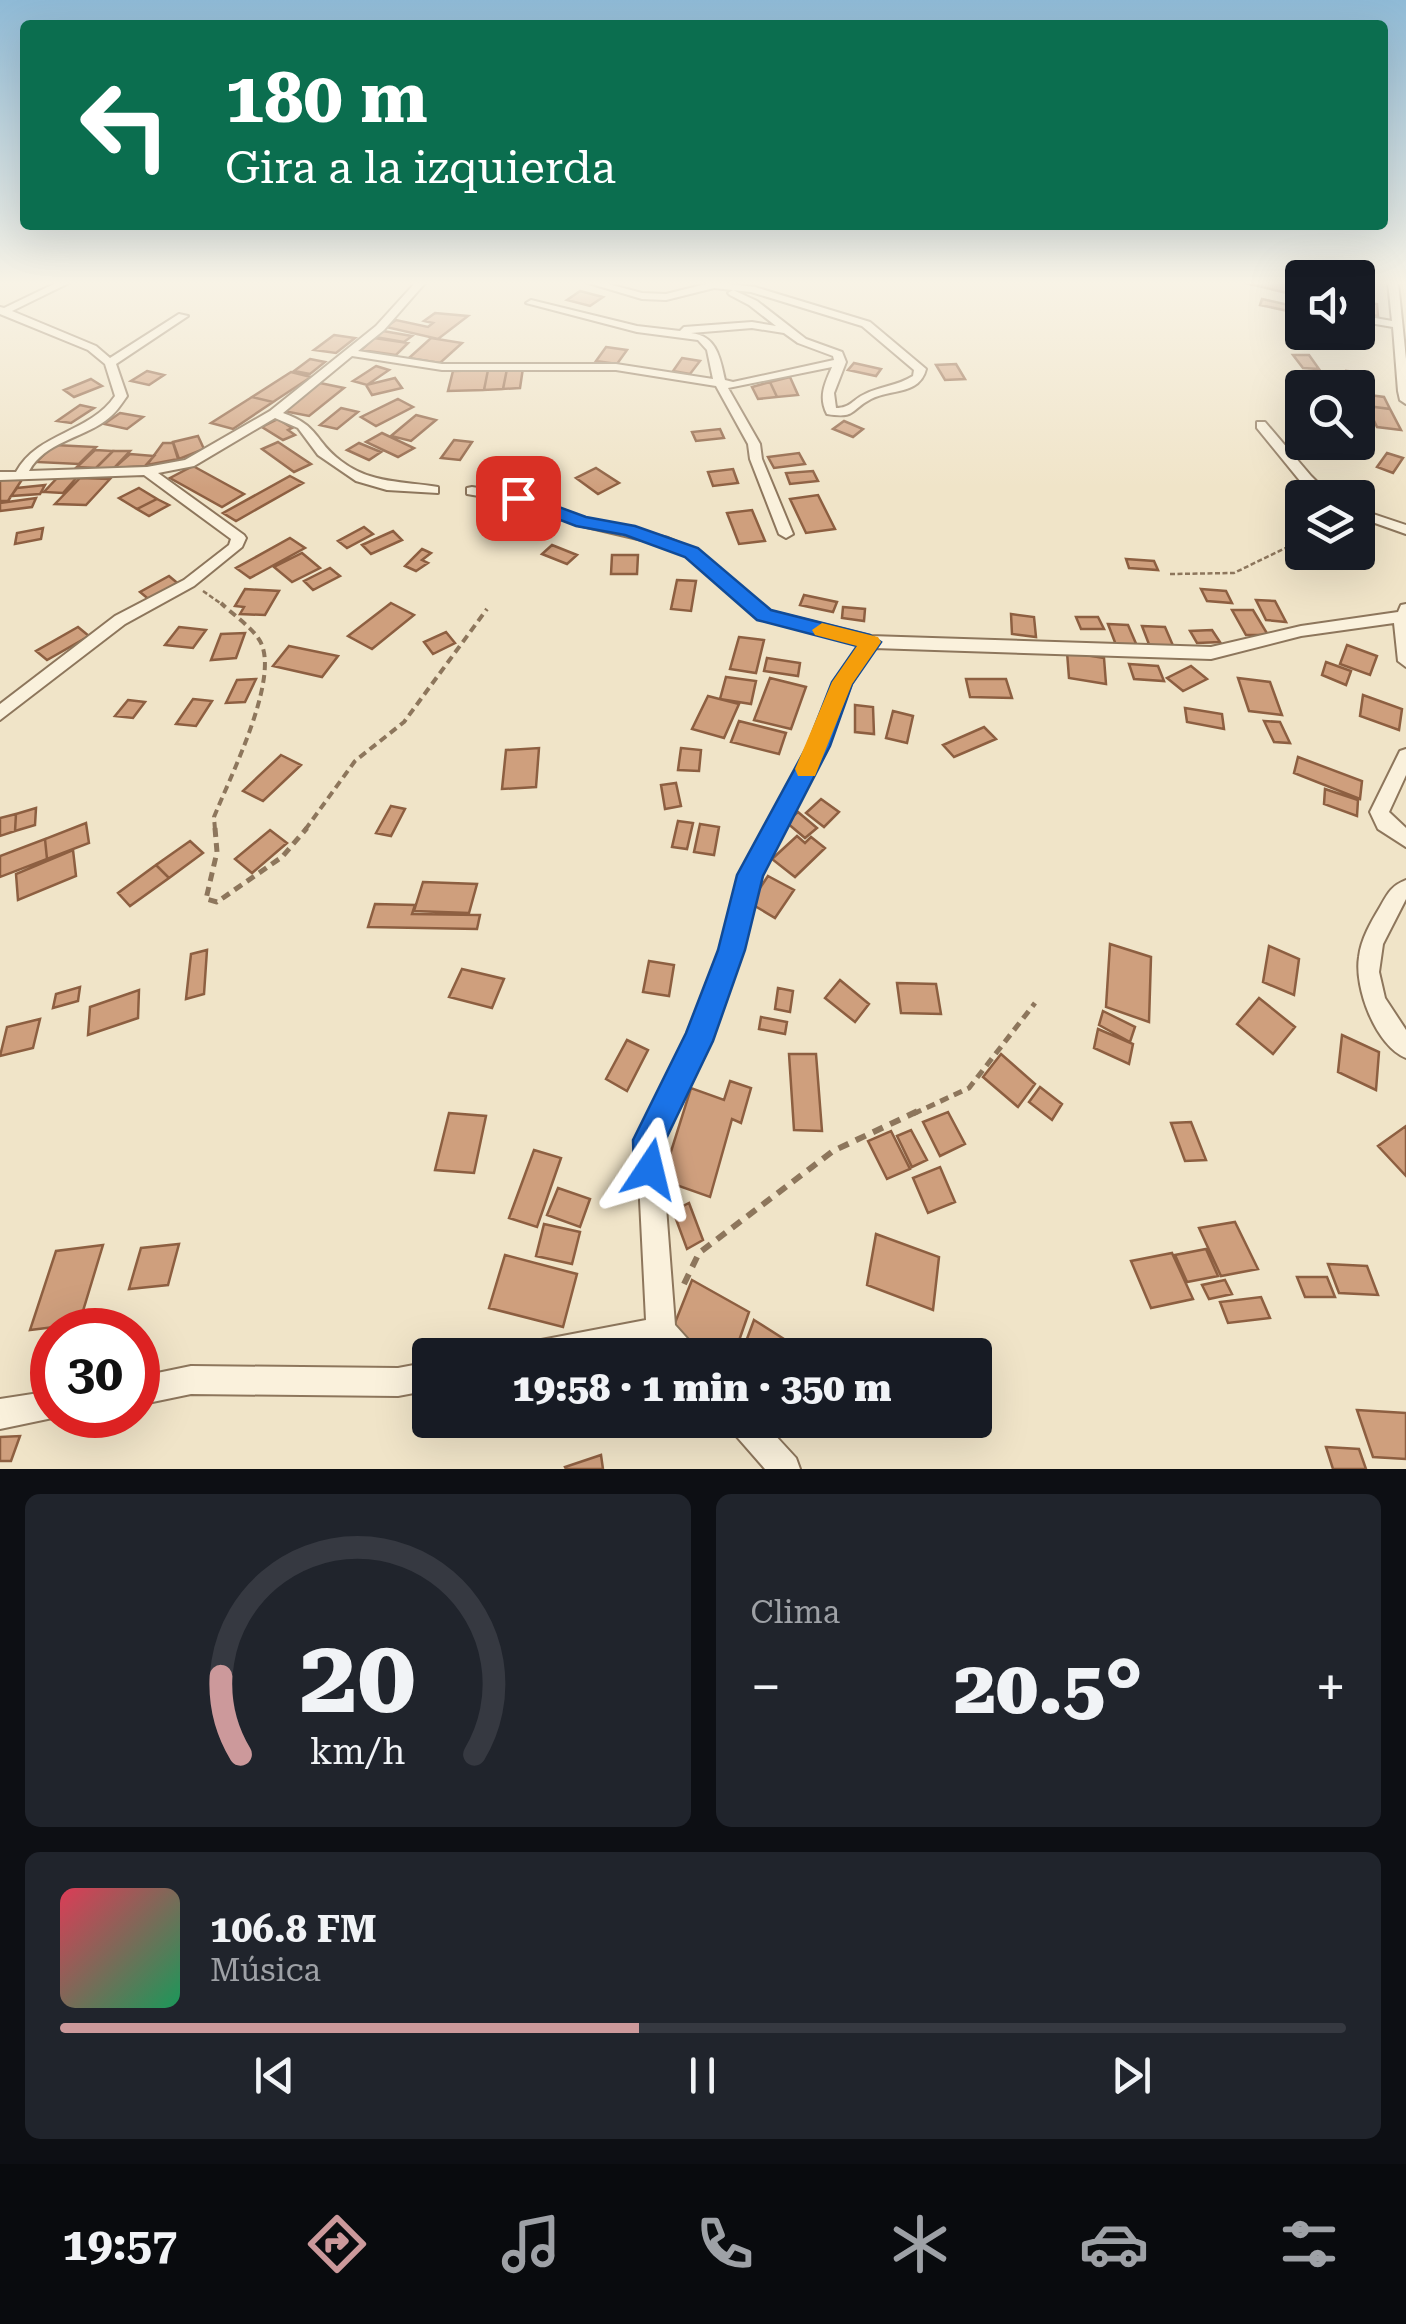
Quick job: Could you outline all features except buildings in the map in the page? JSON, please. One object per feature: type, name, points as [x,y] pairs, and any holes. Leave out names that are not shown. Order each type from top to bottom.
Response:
[{"type":"street","points":[[20,474],[29,459],[115,408],[121,396],[110,362],[95,351]]},
{"type":"street","points":[[110,362],[128,351]]},
{"type":"street","points":[[0,476],[147,470],[190,463],[274,414],[353,351]]},
{"type":"street","points":[[712,351],[720,383],[754,444],[756,459],[786,534]]},
{"type":"street","points":[[828,351],[838,354],[840,362],[827,404],[831,411],[846,413],[856,410],[866,397],[904,388],[918,378],[920,369],[899,351]]},
{"type":"street","points":[[350,353],[442,367],[616,367],[750,384],[840,362]]},
{"type":"street","points":[[1403,364],[1406,400]]},
{"type":"street","points":[[274,414],[304,427],[314,437],[318,449],[345,473],[363,482],[433,490]]},
{"type":"street","points":[[1261,425],[1306,480]]},
{"type":"street","points":[[0,713],[120,620],[189,583],[235,547],[239,538],[147,470]]},
{"type":"street","points":[[472,491],[518,498],[582,522],[691,552],[764,615],[870,642],[1211,653],[1301,631],[1405,613],[1401,626],[1406,661]]},
{"type":"street","points":[[1375,519],[1406,530]]},
{"type":"street","points":[[667,1338],[661,1331],[649,1140],[698,1041],[732,950],[750,875],[818,746],[842,682],[870,642]]},
{"type":"street","points":[[1406,756],[1380,812],[1384,823],[1406,839]]},
{"type":"street","points":[[1406,889],[1398,894],[1371,946],[1372,988],[1378,1014],[1406,1047]]},
{"type":"street","points":[[625,1338],[661,1331]]},
{"type":"street","points":[[160,1386],[191,1380],[412,1379]]},
{"type":"street","points":[[0,1414],[30,1409]]},
{"type":"street","points":[[757,1438],[785,1469]]},
{"type":"path","points":[[1170,574],[1234,572],[1285,548]]},
{"type":"path","points":[[189,583],[216,598],[260,641],[266,671],[249,730],[214,816],[217,852],[206,899],[210,902],[216,902],[282,857],[324,808],[356,762],[404,722],[488,609]]},
{"type":"path","points":[[678,1296],[699,1253],[833,1151],[968,1088],[1035,1003]]},
{"type":"slow traffic","points":[[807,769],[842,682],[870,642],[822,630]]},
{"type":"route","points":[[518,498],[582,522],[629,530],[691,552],[764,615],[870,642],[842,682],[818,746],[750,875],[732,950],[698,1041],[649,1140],[650,1169]]}]
